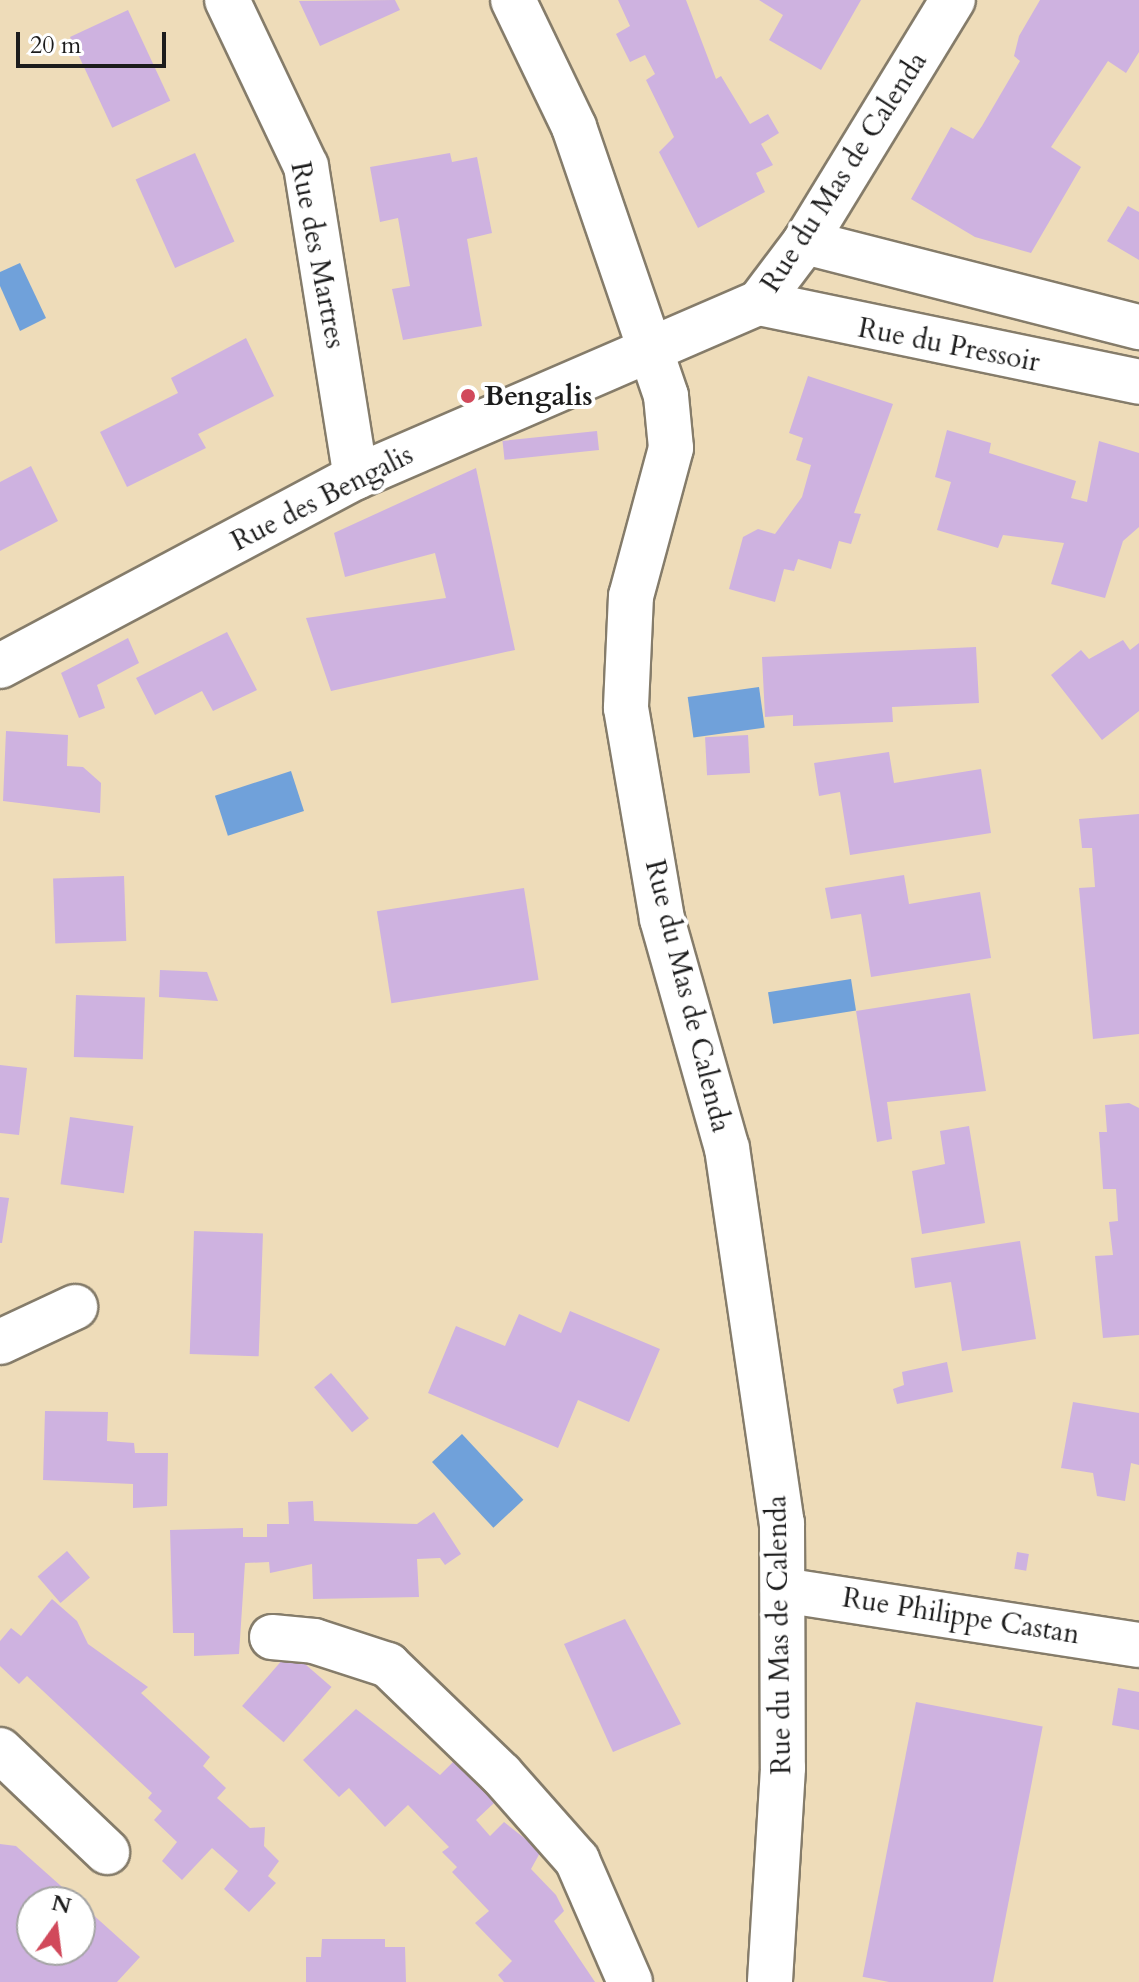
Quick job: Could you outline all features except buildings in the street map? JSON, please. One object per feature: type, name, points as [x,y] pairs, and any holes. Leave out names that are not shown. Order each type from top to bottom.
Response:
[{"type":"street","name":"Rue des Martres","points":[[227,0],[306,166],[356,477]]},
{"type":"street","points":[[513,0],[574,127],[652,346]]},
{"type":"street","name":"Rue du Mas de Calenda","points":[[770,1982],[783,1590],[782,1523],[752,1283],[727,1148],[662,919],[626,708],[631,596],[671,448],[652,346],[759,303],[805,242],[953,0]]},
{"type":"street","name":"Rue du Pressoir","points":[[805,242],[1139,327]]},
{"type":"street","name":"Rue du Pressoir","points":[[759,303],[1139,382]]},
{"type":"street","name":"Rue des Bengalis","points":[[0,666],[356,477],[652,346]]},
{"type":"street","points":[[0,1342],[75,1307]]},
{"type":"street","name":"Rue Philippe Castan","points":[[783,1590],[1139,1645]]},
{"type":"street","points":[[272,1637],[314,1641],[388,1665],[468,1741],[577,1860],[630,1982]]},
{"type":"street","points":[[0,1750],[107,1852]]},
{"type":"water","points":[[20,263],[46,318],[20,331],[0,286],[0,272]]},
{"type":"water","points":[[759,687],[765,728],[693,738],[688,697]]},
{"type":"water","points":[[291,771],[304,811],[228,836],[215,796]]},
{"type":"water","points":[[851,979],[856,1011],[773,1024],[768,992]]},
{"type":"water","points":[[462,1434],[523,1500],[493,1528],[432,1462]]},
{"type":"place","name":"Bengalis","points":[[468,396]]}]
